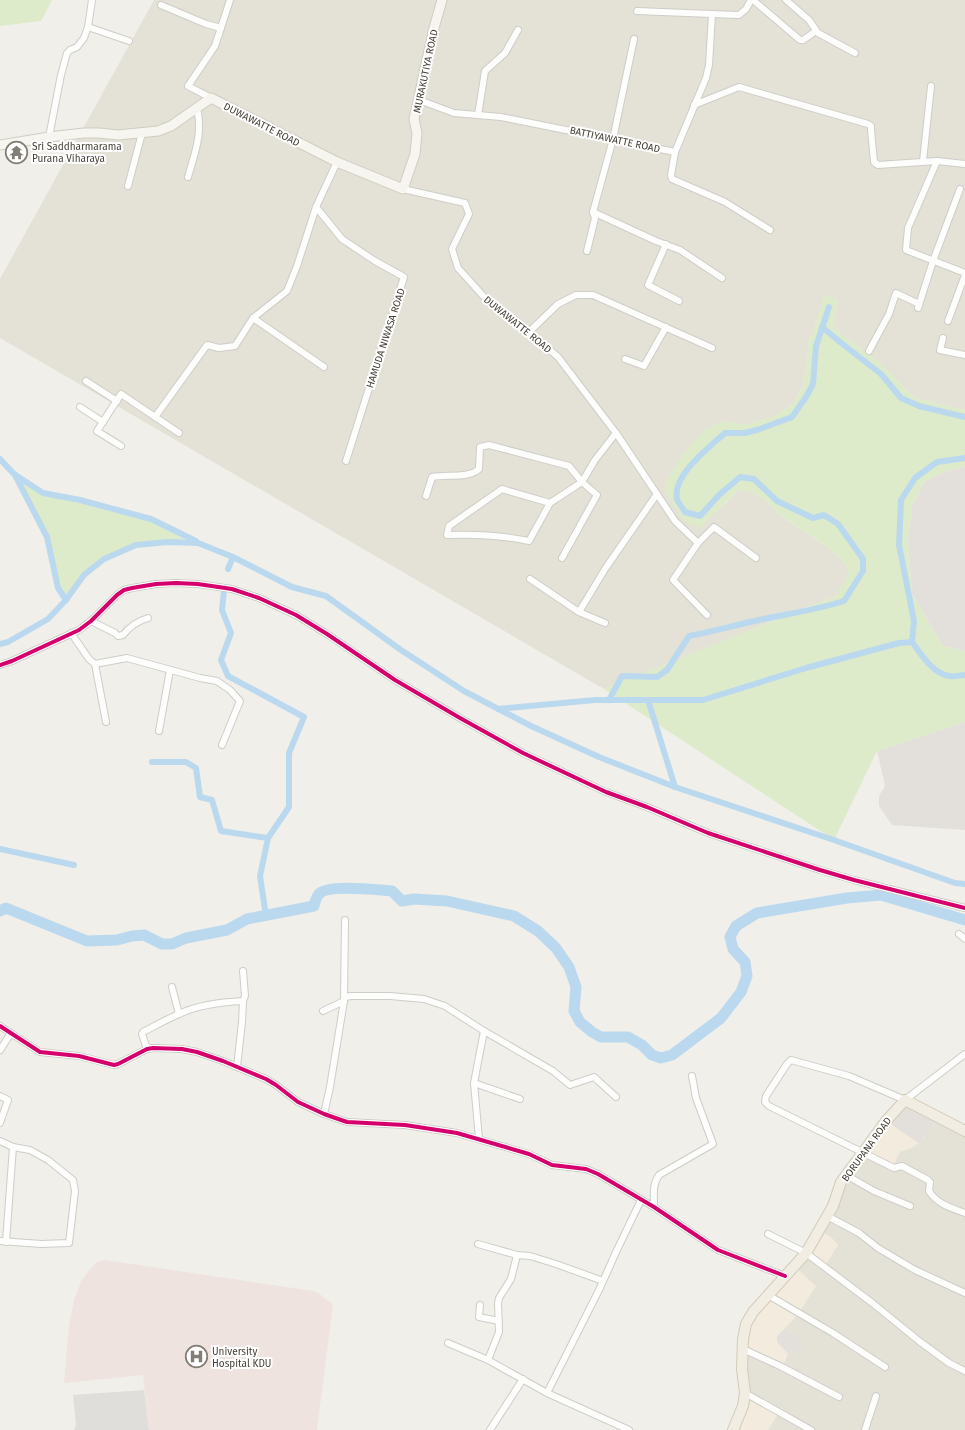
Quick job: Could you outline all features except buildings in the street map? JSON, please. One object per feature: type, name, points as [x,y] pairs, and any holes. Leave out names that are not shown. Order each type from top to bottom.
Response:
[{"type":"main road","points":[[905,1100],[965,1131]]},
{"type":"main road","name":"BORUPANA ROAD","points":[[733,1430],[743,1406],[745,1393],[742,1375],[744,1332],[746,1324],[753,1312],[806,1253],[834,1206],[841,1182],[886,1121],[905,1100]]},
{"type":"street","points":[[49,137],[60,75],[67,53],[77,47],[84,38],[88,27],[92,0]]},
{"type":"street","points":[[0,145],[49,137],[99,133],[118,135],[142,133],[158,131],[171,126],[211,98],[188,86],[216,46],[230,0]]},
{"type":"street","name":"MURAKUTIYA ROAD","points":[[403,188],[415,154],[417,133],[414,119],[434,28],[442,0]]},
{"type":"street","points":[[637,11],[739,15],[746,9],[752,0],[797,39],[803,40],[816,31]]},
{"type":"street","points":[[786,0],[809,20],[816,31],[855,53]]},
{"type":"street","points":[[161,5],[206,24],[221,28]]},
{"type":"street","points":[[712,14],[709,65],[706,78],[675,152],[671,175],[672,179],[725,202],[770,230]]},
{"type":"street","points":[[88,27],[129,41]]},
{"type":"street","points":[[478,115],[486,71],[505,53],[518,30]]},
{"type":"street","points":[[587,251],[595,218],[594,212],[613,139],[634,40]]},
{"type":"street","points":[[923,161],[931,86]]},
{"type":"street","points":[[694,105],[739,87],[868,124],[871,126],[874,162],[878,165],[923,161],[965,164]]},
{"type":"street","name":"DUWAWATTE ROAD","points":[[211,98],[337,162],[403,188],[465,203],[469,214],[452,248],[458,268],[485,298],[515,320],[558,357],[616,433],[675,522],[698,543]]},
{"type":"street","name":"BATTIYAWATTE ROAD","points":[[419,100],[454,113],[501,117],[675,152]]},
{"type":"street","points":[[188,177],[198,144],[200,121],[197,108]]},
{"type":"street","points":[[128,186],[142,133]]},
{"type":"street","points":[[937,161],[908,228],[906,250],[965,274],[948,321]]},
{"type":"street","points":[[155,417],[207,345],[219,348],[236,346],[253,318],[287,291],[297,266],[316,207],[337,162]]},
{"type":"street","points":[[869,351],[889,314],[896,293],[919,306],[933,261],[960,189]]},
{"type":"street","name":"HAMUDA NIWASA ROAD","points":[[316,207],[342,239],[375,261],[404,277],[346,461]]},
{"type":"street","points":[[594,212],[680,250],[722,278]]},
{"type":"street","points":[[666,244],[648,285],[679,301]]},
{"type":"street","points":[[529,332],[558,304],[576,295],[593,295],[712,348]]},
{"type":"street","points":[[253,318],[324,367]]},
{"type":"street","points":[[625,359],[644,366],[666,327]]},
{"type":"street","points":[[943,338],[940,350],[965,356]]},
{"type":"street","points":[[86,381],[117,401]]},
{"type":"street","points":[[121,446],[97,431],[121,394],[178,433]]},
{"type":"street","points":[[80,407],[103,422]]},
{"type":"street","points":[[550,503],[502,489],[449,526],[447,535],[480,534],[511,537],[529,541],[550,503],[582,482],[595,460],[616,433]]},
{"type":"street","points":[[426,496],[432,477],[440,475],[475,473],[479,469],[480,448],[489,445],[569,466],[582,482],[597,495],[562,558]]},
{"type":"street","points":[[579,612],[605,569],[657,494]]},
{"type":"street","points":[[707,615],[673,580],[698,543],[714,527],[756,558]]},
{"type":"street","points":[[530,579],[579,612],[605,623]]},
{"type":"street","points":[[0,665],[12,661],[78,630],[91,621],[124,590],[156,584],[176,583],[198,584],[232,589],[259,598],[296,615],[395,680],[460,718],[523,753],[606,792],[647,807],[708,833],[820,870],[965,908]]},
{"type":"street","points":[[91,621],[118,636],[123,636],[126,631],[140,620],[148,618]]},
{"type":"street","points":[[71,633],[89,659],[95,664],[106,722]]},
{"type":"street","points":[[95,664],[127,658],[200,678],[217,681],[230,690],[240,701],[222,745]]},
{"type":"street","points":[[159,731],[170,670]]},
{"type":"street","points":[[324,1114],[330,1087],[344,999],[345,920]]},
{"type":"street","points":[[959,934],[965,939]]},
{"type":"street","points":[[237,1067],[243,1001],[245,996],[243,971]]},
{"type":"street","points":[[172,987],[179,1014]]},
{"type":"street","points":[[323,1011],[350,996],[390,996],[424,999],[445,1006],[484,1031],[553,1071],[570,1085],[594,1077],[616,1097]]},
{"type":"street","points":[[147,1049],[142,1034],[143,1032],[179,1014],[200,1007],[243,1001]]},
{"type":"street","points":[[0,1026],[40,1052],[79,1056],[108,1064],[118,1064],[147,1049],[166,1048],[197,1052],[266,1079],[298,1102],[324,1114],[347,1122],[405,1125],[458,1133],[529,1154],[552,1165],[586,1169],[598,1174],[654,1207],[718,1250],[785,1276]]},
{"type":"street","points":[[479,1139],[474,1083],[484,1031]]},
{"type":"street","points":[[0,1050],[11,1033]]},
{"type":"street","points":[[965,1054],[905,1100],[849,1076],[791,1060],[766,1096],[765,1102],[769,1106],[894,1168],[902,1166],[924,1177],[930,1182],[929,1191],[937,1200],[946,1206],[965,1213]]},
{"type":"street","points":[[654,1207],[653,1188],[655,1181],[660,1175],[713,1144],[696,1098],[692,1076]]},
{"type":"street","points":[[474,1083],[520,1099]]},
{"type":"street","points":[[0,1096],[8,1100],[0,1123]]},
{"type":"street","points":[[0,1141],[30,1150],[48,1160],[73,1180],[75,1191],[69,1243],[41,1244],[3,1241],[13,1146]]},
{"type":"street","points":[[846,1175],[874,1191],[910,1206]]},
{"type":"street","points":[[547,1393],[603,1282],[641,1200]]},
{"type":"street","points":[[827,1216],[859,1233],[878,1248],[915,1270],[965,1293]]},
{"type":"street","points":[[768,1234],[806,1253],[871,1302],[919,1341],[949,1362],[965,1371]]},
{"type":"street","points":[[478,1244],[517,1255],[530,1256],[603,1282]]},
{"type":"street","points":[[488,1360],[499,1332],[499,1298],[511,1279],[517,1255]]},
{"type":"street","points":[[768,1295],[833,1333],[885,1367]]},
{"type":"street","points":[[480,1305],[479,1317],[499,1322]]},
{"type":"street","points":[[448,1343],[488,1360],[547,1393],[629,1430]]},
{"type":"street","points":[[743,1349],[782,1367],[839,1397]]},
{"type":"street","points":[[490,1430],[523,1379]]},
{"type":"street","points":[[745,1393],[811,1430]]},
{"type":"street","points":[[865,1430],[876,1396]]},
{"type":"shaded area","points":[[154,0],[965,0],[965,410],[915,398],[867,352],[841,335],[834,324],[838,299],[817,320],[809,340],[803,385],[794,403],[775,416],[746,425],[724,421],[721,508],[739,489],[752,492],[763,499],[787,520],[826,546],[841,559],[849,571],[844,583],[835,596],[604,689],[0,338],[0,279]]},
{"type":"shaded area","points":[[965,467],[965,651],[943,646],[912,594],[908,540],[912,507],[924,482],[946,471]]},
{"type":"shaded area","points":[[965,722],[965,830],[892,825],[879,806],[879,796],[885,786],[877,751]]},
{"type":"shaded area","points":[[905,1100],[936,1121],[928,1134],[919,1143],[886,1121]]},
{"type":"shaded area","points":[[886,1121],[919,1143],[900,1152],[894,1168],[862,1152]]},
{"type":"shaded area","points":[[936,1122],[965,1131],[965,1430],[768,1430],[779,1412],[745,1393],[743,1349],[782,1367],[788,1354],[798,1352],[804,1342],[785,1328],[799,1313],[794,1266],[819,1230],[862,1152],[897,1157],[900,1151],[911,1148],[924,1139]]},
{"type":"shaded area","points":[[823,1232],[831,1237],[838,1245],[825,1266],[806,1253]]},
{"type":"shaded area","name":"University Hospital KDU","points":[[105,1260],[313,1291],[333,1304],[317,1430],[149,1430],[143,1375],[64,1383],[69,1325],[74,1300],[81,1281],[90,1269],[97,1262]]},
{"type":"shaded area","points":[[794,1266],[816,1286],[799,1313],[777,1336],[777,1342],[788,1354],[782,1367],[743,1349],[744,1333]]},
{"type":"shaded area","points":[[785,1328],[804,1342],[803,1348],[798,1352],[788,1354],[777,1342],[777,1336]]},
{"type":"shaded area","points":[[144,1390],[149,1430],[74,1430],[76,1425],[73,1395]]},
{"type":"shaded area","points":[[745,1393],[779,1412],[768,1430],[733,1430]]},
{"type":"green space","points":[[0,0],[52,0],[41,21],[0,26]]},
{"type":"green space","points":[[824,295],[838,299],[834,324],[841,335],[867,352],[893,375],[915,398],[965,410],[965,467],[946,471],[924,482],[912,507],[908,540],[912,594],[943,646],[965,651],[965,722],[877,751],[834,840],[604,689],[835,596],[844,583],[849,571],[840,558],[794,525],[755,494],[739,489],[700,528],[684,521],[663,489],[673,469],[691,445],[705,430],[724,421],[746,425],[775,416],[794,403],[803,385],[809,340],[817,320]]},
{"type":"green space","points":[[21,482],[41,495],[94,506],[150,521],[187,539],[135,543],[104,557],[83,573],[66,597],[60,586],[49,537]]},
{"type":"waterway","points":[[609,700],[622,676],[657,677],[667,670],[689,636],[844,601],[863,571],[863,559],[838,524],[824,515],[813,518],[777,501],[754,479],[740,477],[719,495],[700,516],[685,512],[677,499],[677,490],[686,471],[725,433],[745,433],[792,417],[813,384],[816,346],[829,307]]},
{"type":"waterway","points":[[822,327],[881,374],[901,398],[919,406],[965,417]]},
{"type":"waterway","points":[[912,642],[914,621],[899,545],[901,500],[915,478],[937,462],[965,458]]},
{"type":"waterway","points":[[0,459],[14,474],[43,493],[80,500],[151,519],[196,541]]},
{"type":"waterway","points":[[15,475],[47,537],[58,588],[66,600]]},
{"type":"waterway","points":[[0,644],[8,642],[48,619],[66,600],[84,575],[104,559],[136,545],[168,542],[198,543],[233,557],[292,587],[326,596],[401,650],[464,691],[531,726],[599,757],[675,787],[834,840],[955,883],[965,884]]},
{"type":"waterway","points":[[228,569],[233,557]]},
{"type":"waterway","points":[[224,591],[222,610],[231,633],[221,660],[228,676],[304,717],[289,753],[289,807],[268,838],[260,876],[266,916]]},
{"type":"waterway","points":[[498,709],[595,700],[703,700],[806,668],[899,643],[912,642],[928,663],[937,671],[949,676],[965,675]]},
{"type":"waterway","points":[[648,700],[675,787]]},
{"type":"waterway","points":[[152,762],[186,762],[196,768],[200,797],[212,800],[221,831],[268,838]]},
{"type":"waterway","points":[[0,849],[74,865]]},
{"type":"waterway","points":[[0,911],[6,908],[87,941],[117,940],[132,936],[144,935],[162,944],[172,944],[186,938],[227,930],[247,919],[314,906],[316,898],[319,894],[332,889],[353,888],[392,891],[402,901],[414,899],[447,901],[514,916],[538,931],[556,948],[569,967],[576,987],[574,1011],[580,1022],[601,1037],[628,1037],[642,1045],[652,1055],[661,1058],[672,1055],[721,1018],[741,992],[747,976],[745,962],[733,949],[730,937],[736,926],[757,913],[847,898],[881,895],[965,920]]},
{"type":"cycle path","points":[[0,665],[12,661],[79,630],[91,621],[124,590],[156,584],[176,583],[198,584],[232,589],[259,598],[296,615],[395,680],[460,718],[523,753],[606,792],[647,807],[708,833],[820,870],[965,908]]},
{"type":"cycle path","points":[[0,1026],[40,1052],[79,1056],[114,1065],[147,1049],[153,1048],[182,1049],[197,1052],[266,1079],[298,1102],[324,1114],[347,1122],[405,1125],[457,1133],[529,1154],[552,1165],[586,1169],[598,1174],[654,1207],[718,1250],[785,1276]]},
{"type":"place","name":"Sri Saddharmarama Purana Viharaya","points":[[16,152]]},
{"type":"place","name":"University Hospital KDU","points":[[196,1357]]}]
